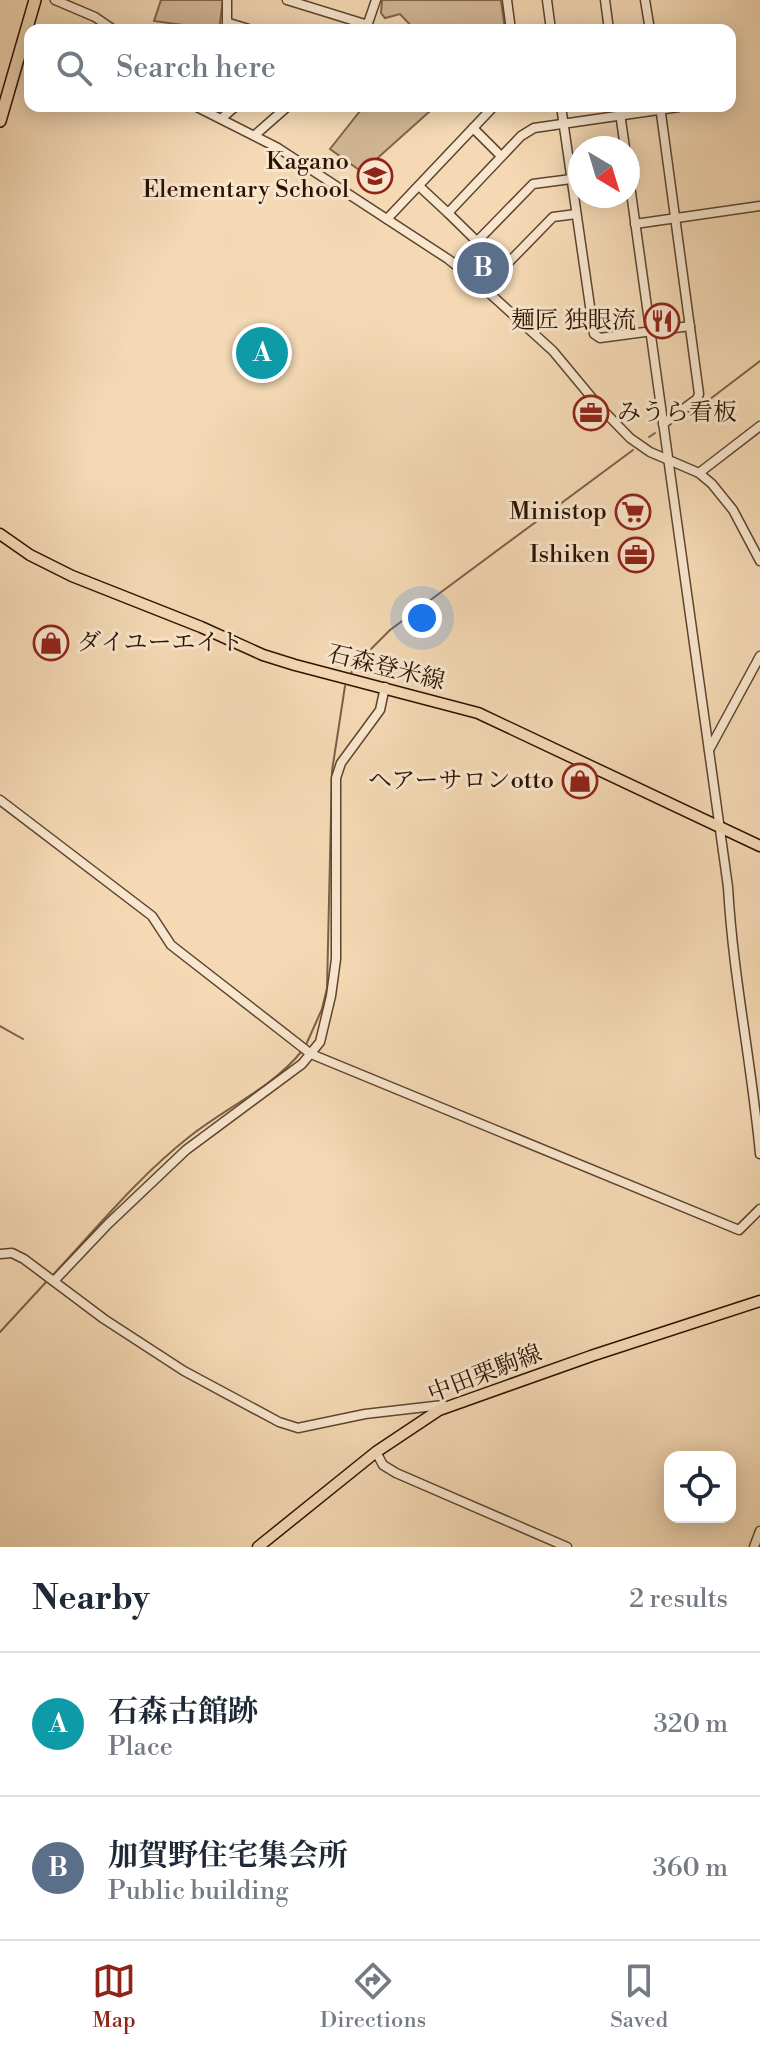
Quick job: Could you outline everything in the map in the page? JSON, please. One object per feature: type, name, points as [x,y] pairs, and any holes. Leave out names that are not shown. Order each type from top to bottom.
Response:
[{"type":"highway","points":[[28,24],[35,0]]},
{"type":"highway","points":[[0,121],[24,38]]},
{"type":"main road","name":"石森登米線","points":[[0,534],[30,555],[72,576],[263,655],[478,713],[760,846]]},
{"type":"main road","name":"中田栗駒線","points":[[258,1547],[376,1452],[439,1410],[760,1301]]},
{"type":"street","points":[[55,0],[105,24]]},
{"type":"street","points":[[227,0],[228,24]]},
{"type":"street","points":[[287,0],[358,24]]},
{"type":"street","points":[[368,24],[376,0]]},
{"type":"street","points":[[507,0],[510,24]]},
{"type":"street","points":[[547,0],[550,24]]},
{"type":"street","points":[[605,0],[608,24]]},
{"type":"street","points":[[645,0],[649,24]]},
{"type":"street","points":[[209,112],[255,135],[455,264],[538,335],[630,438],[668,461],[699,473],[727,501],[756,545],[760,561]]},
{"type":"street","points":[[222,118],[229,112]]},
{"type":"street","points":[[255,135],[281,112]]},
{"type":"street","points":[[387,219],[488,112]]},
{"type":"street","points":[[562,112],[568,158]]},
{"type":"street","points":[[448,213],[528,131],[615,112]]},
{"type":"street","points":[[620,112],[623,136]]},
{"type":"street","points":[[661,112],[699,394],[697,399],[663,424]]},
{"type":"street","points":[[473,128],[501,156]]},
{"type":"street","points":[[455,264],[533,184],[568,179]]},
{"type":"street","points":[[419,186],[499,263],[508,263],[553,217],[576,214]]},
{"type":"street","points":[[635,224],[760,206]]},
{"type":"street","points":[[575,208],[594,334],[600,338],[690,326]]},
{"type":"street","points":[[633,208],[728,887],[732,947],[755,1096],[760,1154]]},
{"type":"street","points":[[699,473],[760,426]]},
{"type":"street","points":[[709,750],[760,656]]},
{"type":"street","points":[[51,1279],[186,1150],[236,1115],[306,1050],[320,1042],[336,959],[336,778],[341,763],[380,710],[385,687]]},
{"type":"street","points":[[0,800],[152,916],[171,945],[306,1050],[739,1230],[760,1209]]},
{"type":"street","points":[[0,1254],[12,1253],[184,1371],[279,1422],[298,1428],[365,1414],[456,1403]]},
{"type":"street","points":[[376,1452],[383,1465],[396,1473],[567,1547]]},
{"type":"street","points":[[754,1547],[760,1531]]},
{"type":"shaded area","points":[[161,0],[223,0],[220,24],[154,21]]},
{"type":"shaded area","points":[[382,0],[501,0],[504,24],[409,24],[400,14],[385,18],[381,13]]},
{"type":"shaded area","points":[[359,112],[429,112],[362,172],[330,149]]},
{"type":"waterway","points":[[679,417],[701,406],[760,361]]},
{"type":"waterway","points":[[649,437],[655,433]]},
{"type":"waterway","points":[[351,673],[390,630],[633,450]]},
{"type":"waterway","points":[[305,1047],[322,1009],[327,988],[332,771],[345,686]]},
{"type":"waterway","points":[[0,1026],[23,1039]]},
{"type":"waterway","points":[[51,1277],[152,1169],[203,1126],[276,1076],[301,1052]]},
{"type":"waterway","points":[[0,1332],[47,1281]]},
{"type":"place","name":"Kagano Elementary School","points":[[375,176]]},
{"type":"place","name":"加賀野住宅集会所","points":[[483,268]]},
{"type":"place","name":"麺匠 独眼流","points":[[662,321]]},
{"type":"place","name":"石森古館跡","points":[[262,353]]},
{"type":"place","name":"みうら看板","points":[[591,413]]},
{"type":"place","name":"Ministop","points":[[633,512]]},
{"type":"place","name":"Ishiken","points":[[636,555]]},
{"type":"place","name":"ダイユーエイト","points":[[51,643]]},
{"type":"place","name":"ヘアーサロンotto","points":[[580,781]]}]
